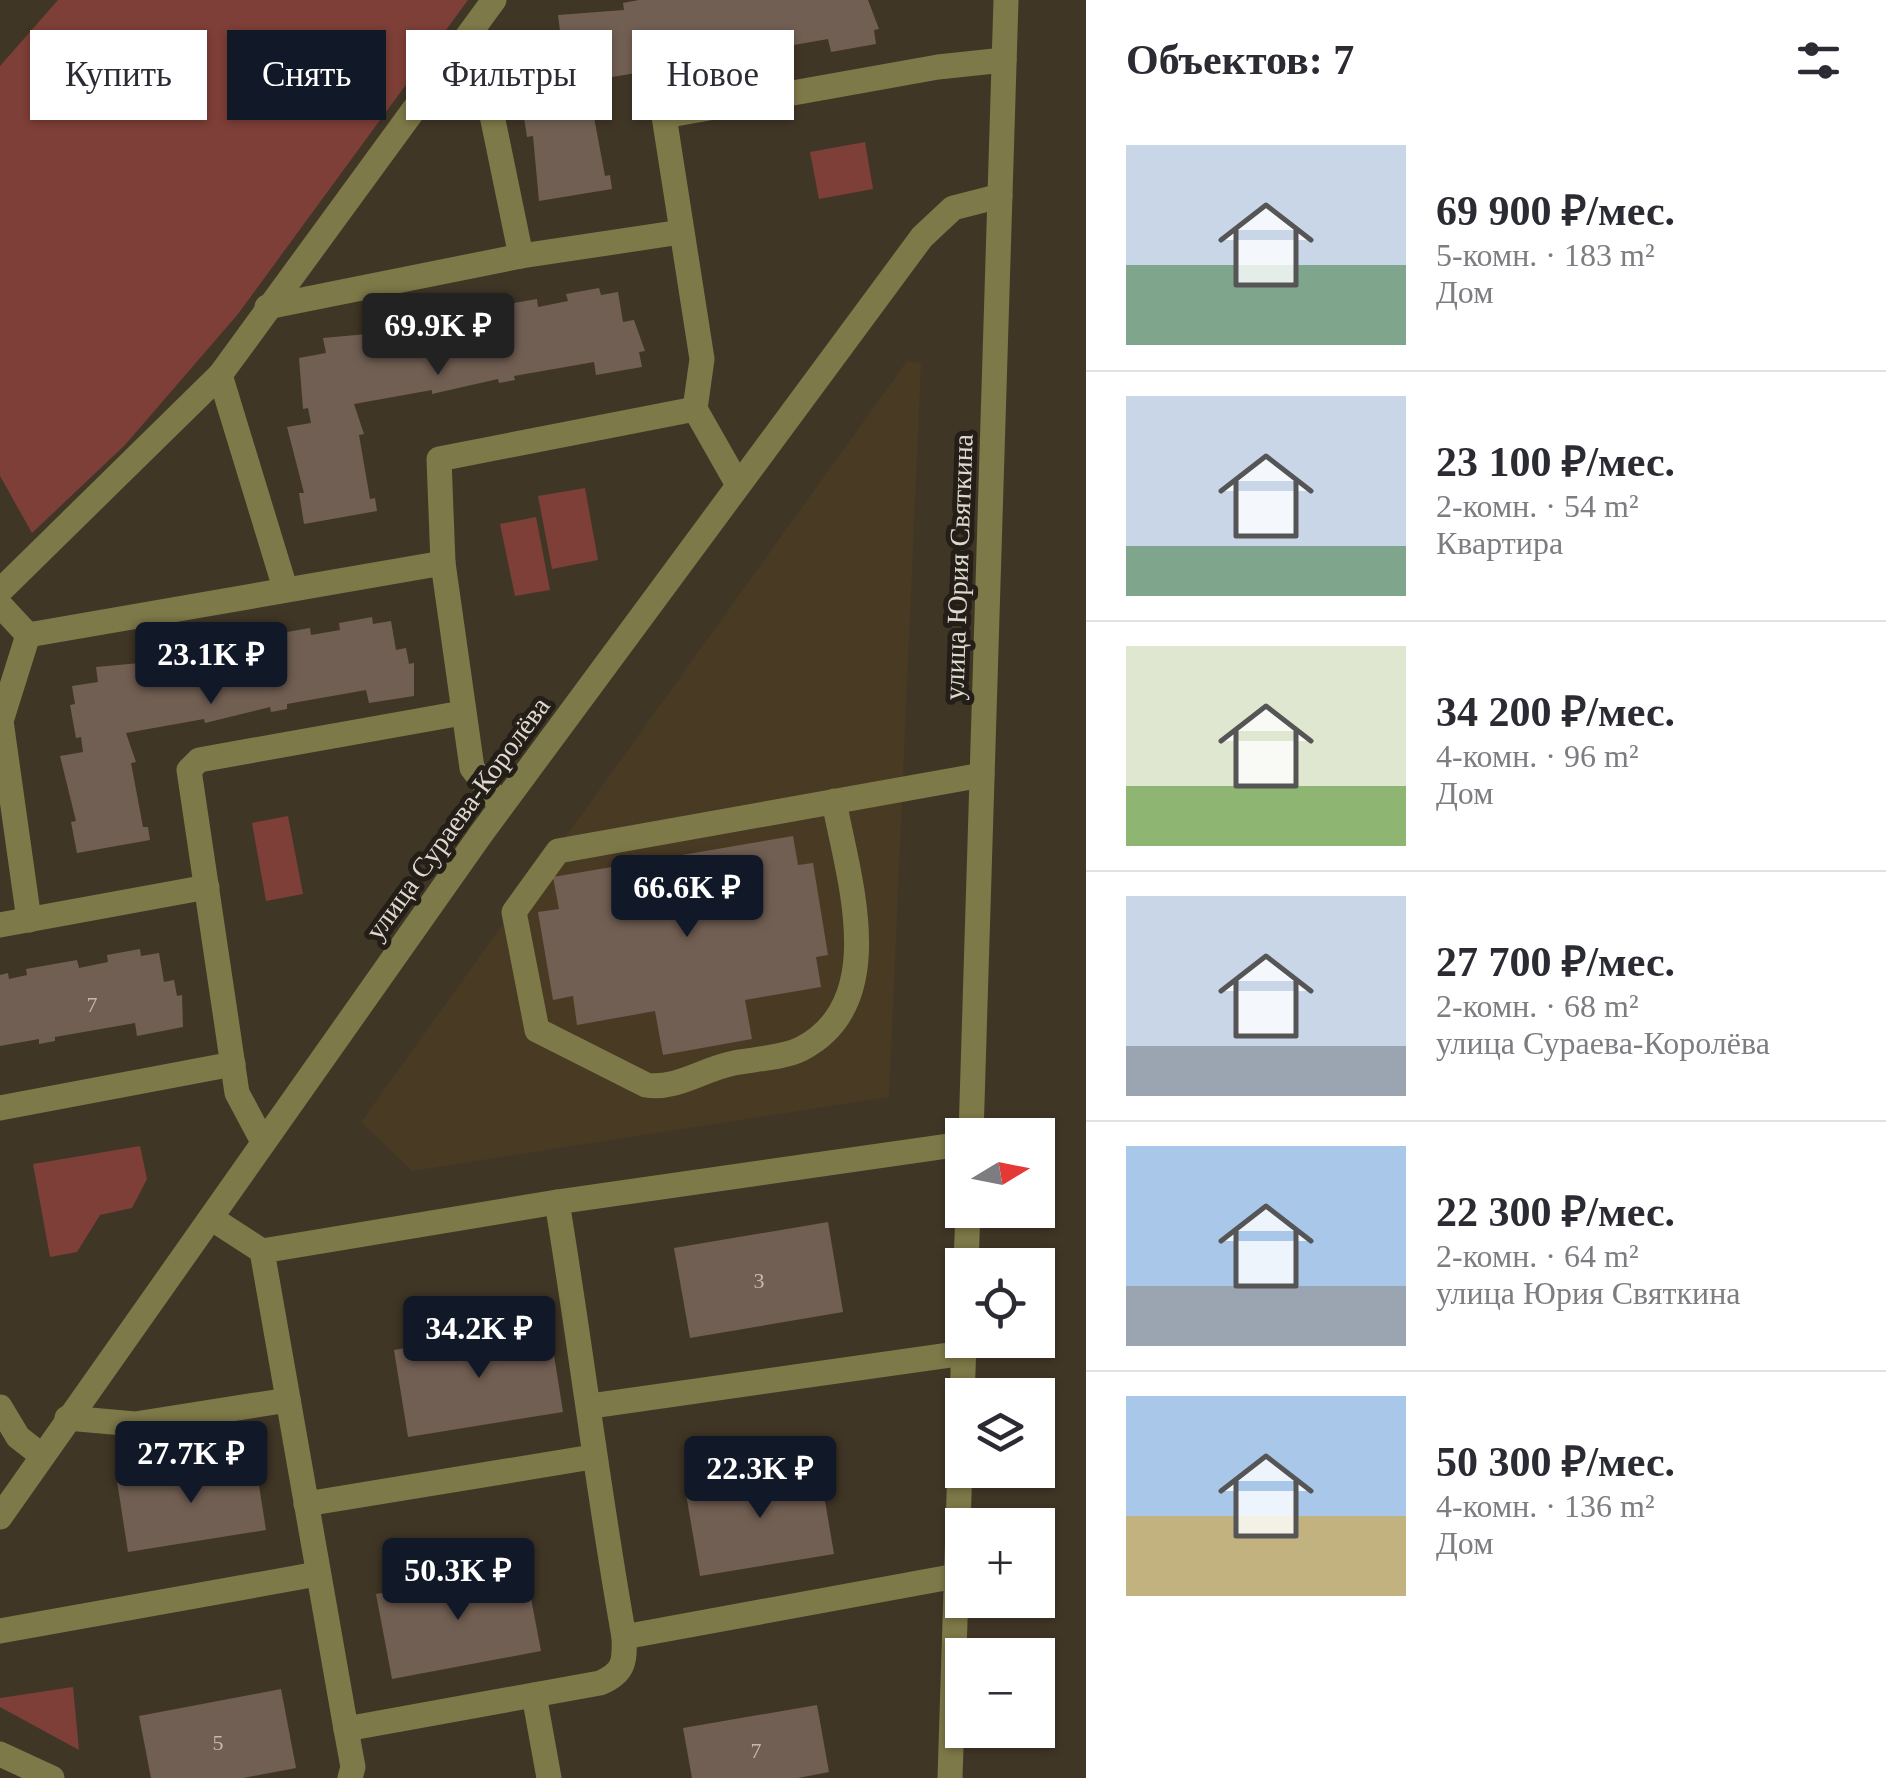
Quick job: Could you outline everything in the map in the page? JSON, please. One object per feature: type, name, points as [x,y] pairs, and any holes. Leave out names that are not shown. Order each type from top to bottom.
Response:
[{"type":"street","points":[[0,591],[220,375],[494,0]]},
{"type":"street","name":"улица Юрия Святкина","points":[[972,1118],[1006,0]]},
{"type":"street","points":[[474,28],[520,256]]},
{"type":"street","points":[[737,483],[695,409],[702,359],[664,116],[938,67],[1004,60]]},
{"type":"street","name":"улица Сураева-Королёва","points":[[0,1517],[262,1140],[502,806],[737,483],[922,238],[953,208],[1000,196]]},
{"type":"street","points":[[267,307],[520,256],[681,232]]},
{"type":"street","points":[[220,375],[286,588]]},
{"type":"street","points":[[502,806],[472,768],[443,563],[438,459],[695,409]]},
{"type":"street","points":[[28,635],[443,563]]},
{"type":"street","points":[[0,605],[28,635]]},
{"type":"street","points":[[28,635],[1,721],[29,920]]},
{"type":"street","points":[[262,1140],[237,1093],[189,770],[200,760],[462,712]]},
{"type":"street","points":[[834,801],[859,937],[850,989],[830,1030],[798,1051],[706,1068],[666,1088],[646,1085],[537,1030],[514,912],[558,851],[834,801],[982,775]]},
{"type":"street","points":[[0,925],[207,888]]},
{"type":"street","points":[[0,1108],[233,1064]]},
{"type":"street","points":[[211,1218],[262,1251],[557,1202],[945,1146]]},
{"type":"street","points":[[346,1729],[618,1676],[625,1662],[592,1457],[591,1406],[557,1202]]},
{"type":"street","points":[[262,1251],[353,1767],[350,1778]]},
{"type":"street","points":[[591,1406],[945,1350]]},
{"type":"street","points":[[958,1508],[964,1358]]},
{"type":"street","points":[[68,1418],[135,1424],[288,1400]]},
{"type":"street","points":[[0,1407],[18,1437],[40,1455]]},
{"type":"street","points":[[306,1504],[592,1457]]},
{"type":"street","points":[[0,1631],[318,1574]]},
{"type":"street","points":[[624,1638],[945,1578]]},
{"type":"street","points":[[950,1778],[955,1618]]},
{"type":"street","points":[[534,1695],[549,1778]]},
{"type":"street","points":[[0,1754],[52,1778]]},
{"type":"shaded area","points":[[58,0],[468,0],[446,30],[406,30],[406,85],[386,112],[386,30],[227,30],[227,120],[380,120],[238,314],[125,445],[32,533],[0,476],[0,66],[30,32],[30,120],[207,120],[207,30],[32,30]]},
{"type":"shaded area","points":[[865,142],[873,189],[819,199],[810,152]]},
{"type":"shaded area","points":[[907,361],[921,363],[889,1097],[412,1171],[361,1122]]},
{"type":"shaded area","points":[[585,488],[598,560],[552,569],[538,496]]},
{"type":"shaded area","points":[[536,517],[550,590],[515,596],[500,524]]},
{"type":"shaded area","points":[[288,816],[303,894],[266,901],[252,823]]},
{"type":"shaded area","points":[[140,1146],[147,1179],[132,1208],[100,1215],[77,1252],[50,1257],[33,1164]]},
{"type":"shaded area","points":[[73,1687],[79,1750],[0,1707],[0,1698]]},
{"type":"building","points":[[868,0],[879,29],[874,30],[876,44],[831,52],[828,39],[794,45],[794,30],[632,30],[632,74],[612,77],[612,30],[560,30],[558,15],[624,10],[623,3]]},
{"type":"building","points":[[524,120],[594,120],[605,176],[610,175],[612,189],[539,201],[533,136],[527,137]]},
{"type":"building","points":[[599,288],[601,295],[618,292],[623,322],[634,320],[645,351],[639,352],[642,367],[596,375],[594,362],[514,376],[515,380],[499,383],[498,379],[432,394],[432,390],[354,404],[364,434],[359,435],[370,499],[375,498],[377,511],[304,524],[299,493],[304,493],[287,427],[311,423],[308,408],[303,409],[299,358],[326,353],[323,338],[389,332],[388,325],[440,316],[441,323],[468,313],[469,318],[487,315],[486,308],[537,299],[538,307],[568,301],[566,294]]},
{"type":"building","points":[[372,617],[373,624],[391,621],[396,650],[406,648],[409,664],[414,663],[414,696],[369,703],[366,690],[287,704],[287,709],[271,712],[270,707],[205,723],[204,719],[126,733],[136,762],[131,763],[143,827],[148,827],[150,840],[77,853],[71,822],[76,821],[60,756],[83,752],[81,737],[76,738],[70,705],[75,704],[72,686],[98,682],[96,667],[162,661],[161,654],[212,645],[213,651],[228,649],[227,644],[259,643],[258,637],[310,628],[311,635],[340,630],[339,623]]},
{"type":"building","points":[[793,836],[798,865],[813,863],[828,955],[816,957],[821,987],[745,1000],[752,1039],[663,1055],[655,1011],[577,1025],[573,996],[553,1000],[538,912],[559,909],[553,877]]},
{"type":"building","points":[[140,949],[141,956],[159,953],[164,982],[174,980],[177,996],[182,995],[183,1027],[137,1036],[135,1023],[55,1037],[55,1041],[39,1044],[39,1039],[0,1046],[0,975],[8,973],[9,979],[27,975],[26,969],[77,960],[79,968],[108,962],[107,955]]},
{"type":"building","points":[[828,1222],[843,1312],[690,1338],[674,1248]]},
{"type":"building","points":[[549,1324],[563,1412],[408,1437],[394,1350]]},
{"type":"building","points":[[255,1460],[266,1530],[128,1552],[117,1481]]},
{"type":"building","points":[[819,1466],[834,1554],[700,1576],[685,1488]]},
{"type":"building","points":[[525,1567],[541,1651],[392,1679],[376,1594]]},
{"type":"building","points":[[281,1689],[296,1768],[243,1778],[151,1778],[139,1716]]},
{"type":"building","points":[[817,1705],[829,1772],[798,1778],[692,1778],[683,1728]]}]
